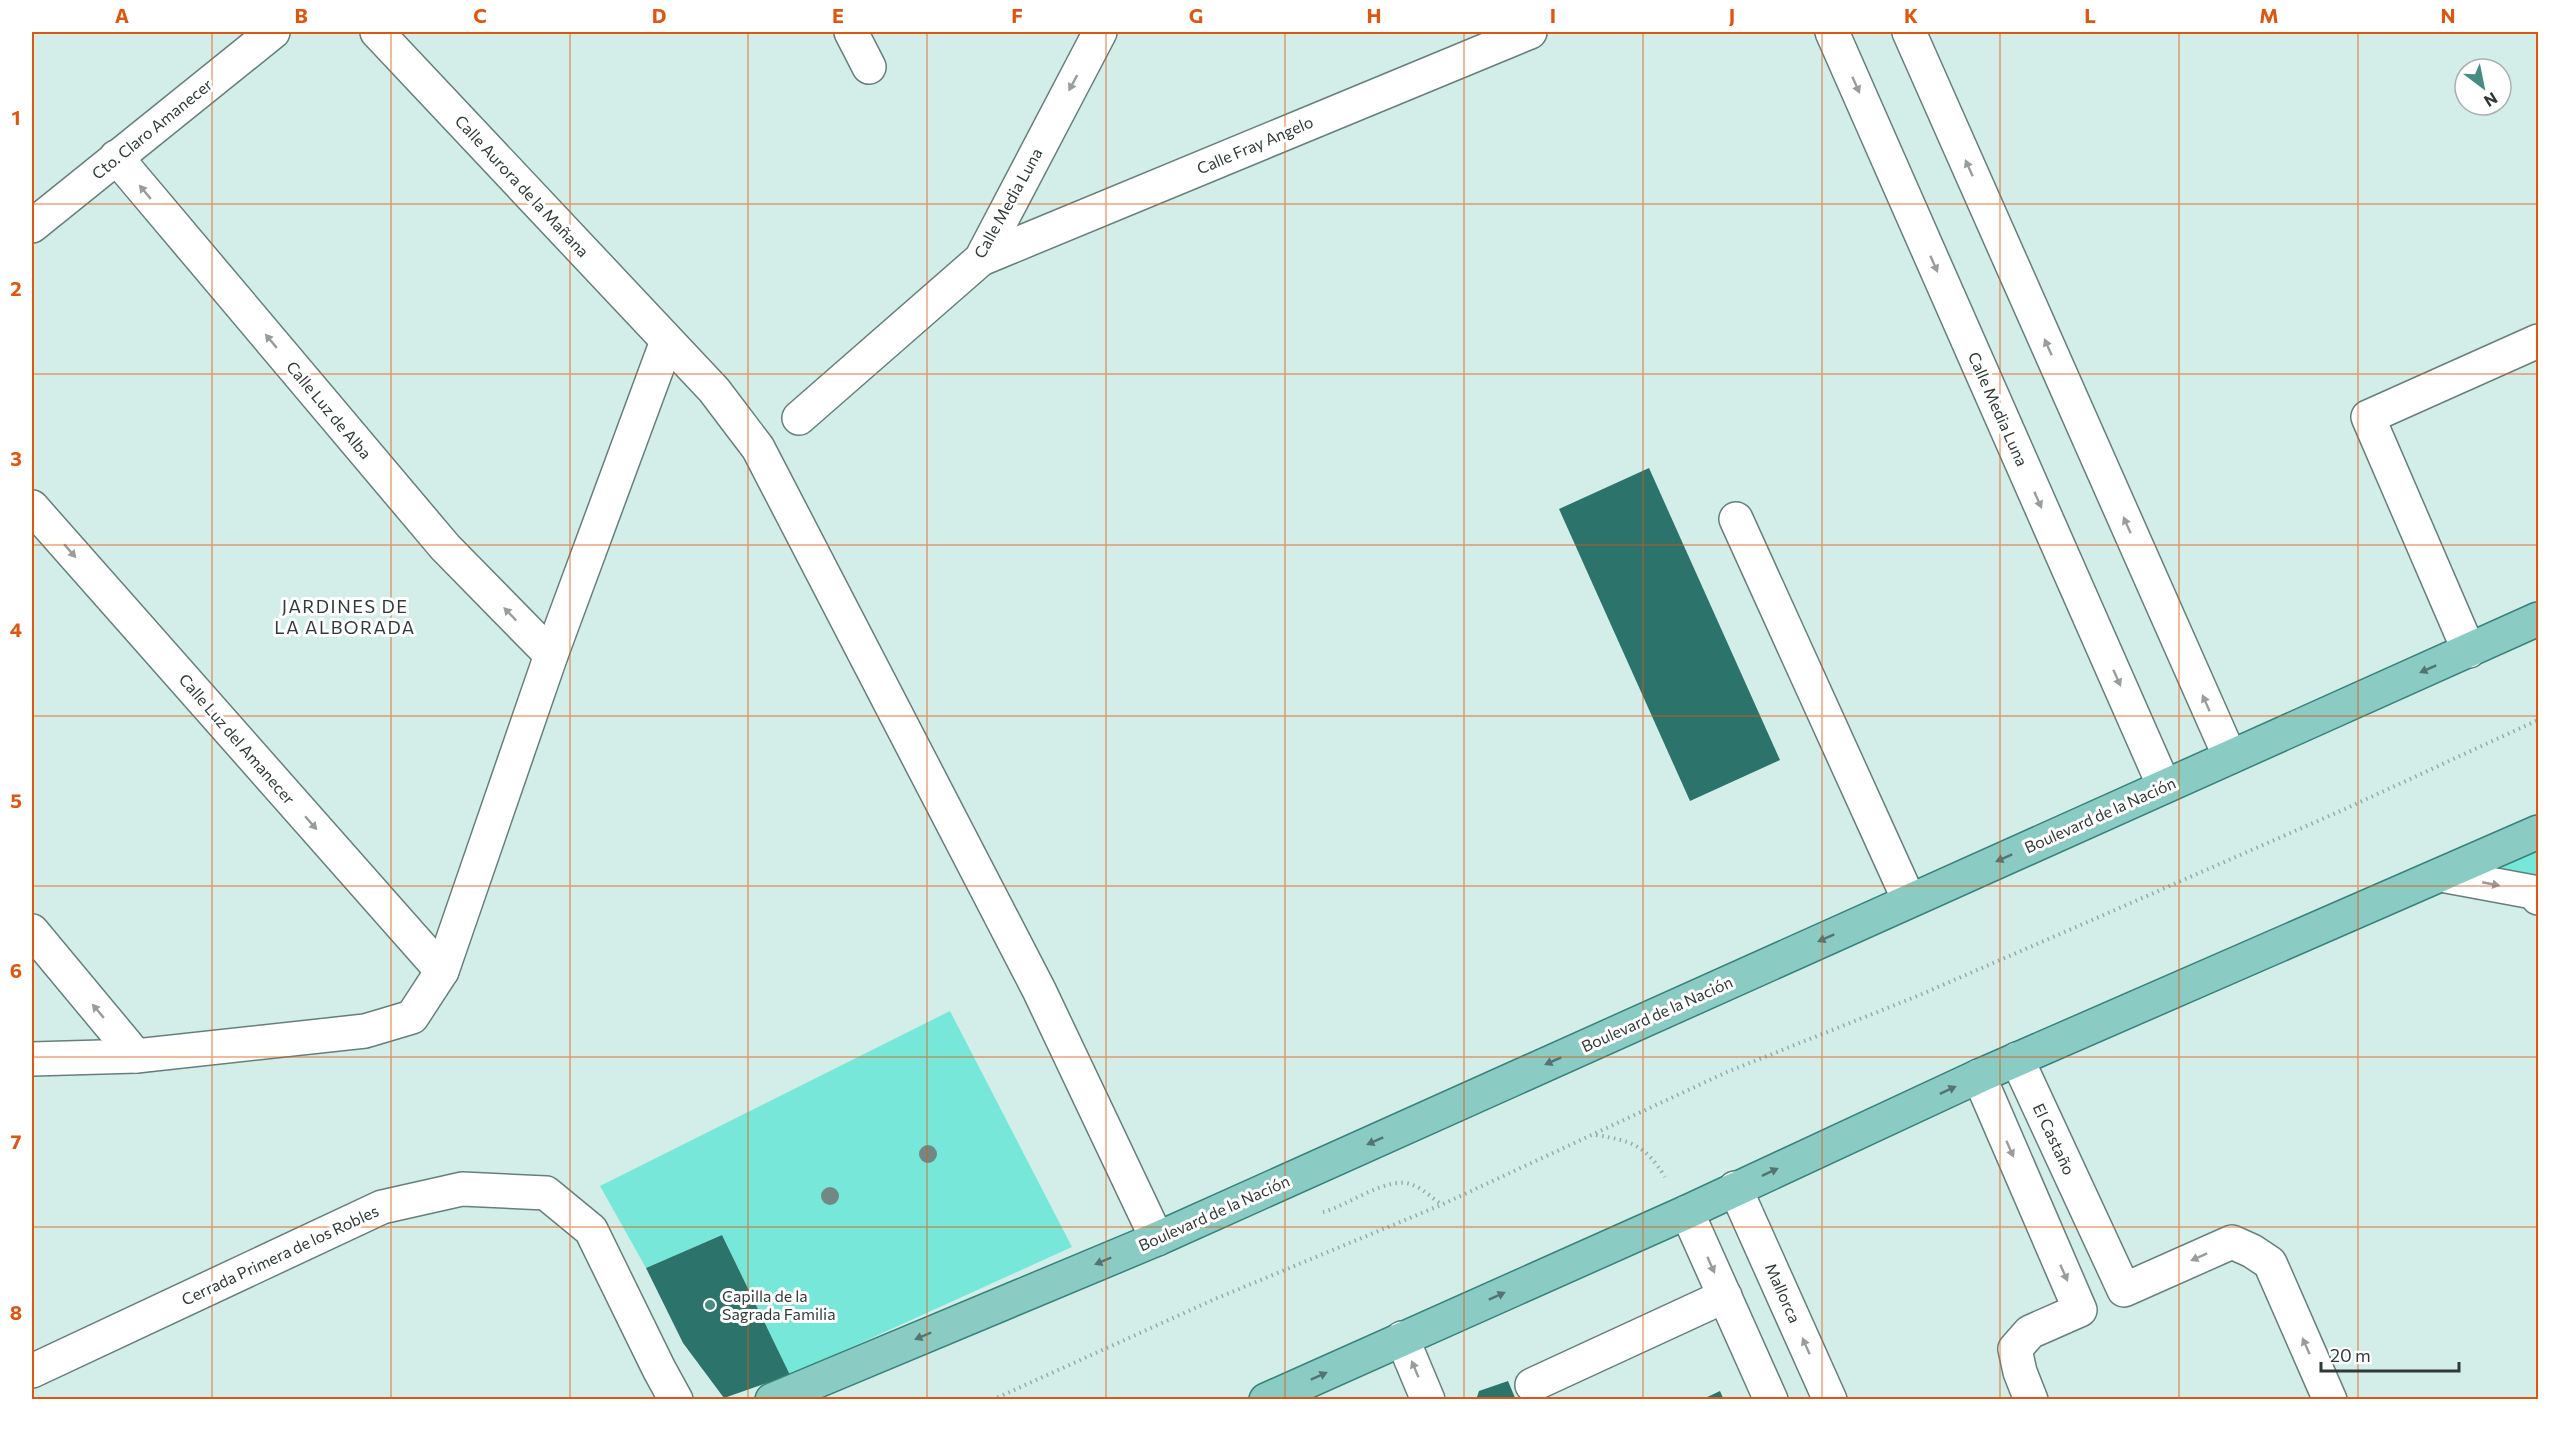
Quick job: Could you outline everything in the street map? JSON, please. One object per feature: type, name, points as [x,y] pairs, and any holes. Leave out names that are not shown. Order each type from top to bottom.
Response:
[{"type":"main road","name":"Boulevard de la Nación","points":[[772,1400],[1157,1239],[2538,619]]},
{"type":"main road","points":[[1266,1400],[1687,1212],[1978,1076],[2538,832]]},
{"type":"street","name":"Cto. Claro Amanecer","points":[[32,226],[273,32]]},
{"type":"street","name":"Calle Aurora de la Mañana","points":[[377,32],[714,390],[758,448],[1040,990],[1157,1239]]},
{"type":"street","points":[[851,32],[869,67]]},
{"type":"street","name":"Calle Media Luna","points":[[799,418],[981,259],[1100,32]]},
{"type":"street","name":"Calle Fray Angelo","points":[[981,259],[1530,32]]},
{"type":"street","name":"Calle Media Luna","points":[[1832,32],[2164,786]]},
{"type":"street","points":[[1909,32],[2230,757]]},
{"type":"street","name":"Calle Luz de Alba","points":[[116,157],[445,547],[551,656]]},
{"type":"street","points":[[32,1059],[136,1056],[365,1031],[412,1017],[442,971],[551,656],[667,341]]},
{"type":"street","points":[[2469,651],[2368,417],[2538,341]]},
{"type":"street","name":"Calle Luz del Amanecer","points":[[32,507],[442,971]]},
{"type":"street","points":[[1736,519],[1909,900]]},
{"type":"street","points":[[2441,875],[2533,892],[2538,897]]},
{"type":"street","points":[[32,931],[136,1056]]},
{"type":"street","name":"El Castaño","points":[[2017,1059],[2124,1290],[2232,1242],[2252,1251],[2270,1263],[2330,1400]]},
{"type":"street","points":[[1978,1076],[2080,1310],[2030,1332],[2015,1349],[2020,1372],[2031,1400]]},
{"type":"street","name":"Mallorca","points":[[1735,1188],[1830,1400]]},
{"type":"street","name":"Cerrada Primera de los Robles","points":[[32,1371],[382,1207],[462,1189],[546,1193],[591,1230],[676,1400]]},
{"type":"street","points":[[1687,1212],[1771,1400]]},
{"type":"street","points":[[1532,1385],[1725,1296]]},
{"type":"street","points":[[1402,1338],[1428,1400]]},
{"type":"path","points":[[992,1400],[1215,1299],[1441,1205],[1727,1072],[1915,997],[2344,809],[2538,720]]},
{"type":"path","points":[[1595,1134],[1626,1140],[1652,1156],[1687,1212]]},
{"type":"shaded area","points":[[2538,834],[2538,895],[2445,875]]},
{"type":"shaded area","points":[[950,1011],[1072,1247],[790,1375],[722,1235],[646,1268],[600,1186]]},
{"type":"building","points":[[1649,468],[1780,760],[1690,801],[1559,509]]},
{"type":"building","name":"Capilla de la Sagrada Familia","points":[[722,1235],[790,1375],[724,1398],[683,1343],[646,1268]]},
{"type":"building","points":[[1508,1381],[1516,1400],[1476,1400],[1479,1391]]},
{"type":"building","points":[[1720,1391],[1724,1400],[1701,1400]]},
{"type":"place","name":"Capilla de la Sagrada Familia","points":[[710,1305]]},
{"type":"district","name":"JARDINES DE LA ALBORADA","points":[[345,617]]}]
